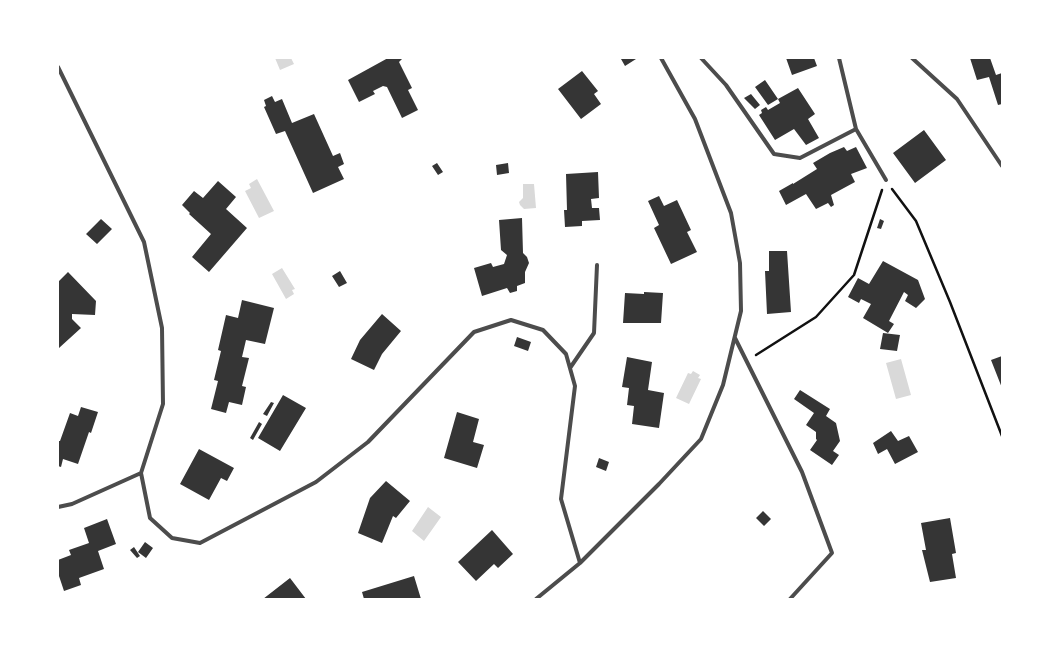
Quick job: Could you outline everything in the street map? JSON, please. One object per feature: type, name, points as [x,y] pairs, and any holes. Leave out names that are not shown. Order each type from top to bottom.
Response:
[{"type":"street","points":[[536,599],[580,563],[659,484],[701,439],[723,385],[741,311],[740,270],[731,213],[695,119],[661,58]]},
{"type":"street","points":[[701,58],[726,86],[774,154],[800,158],[856,129]]},
{"type":"street","points":[[839,58],[856,129],[886,180]]},
{"type":"street","points":[[912,58],[957,99],[1002,166]]},
{"type":"street","points":[[58,67],[144,242],[162,328],[163,404],[141,473],[150,518],[172,538],[200,543],[316,482],[368,442],[474,332],[511,320],[543,330],[566,354],[570,368],[575,386],[561,499],[580,563]]},
{"type":"street","points":[[570,368],[594,333],[597,265]]},
{"type":"street","points":[[734,337],[802,472],[832,553],[790,599]]},
{"type":"street","points":[[58,507],[72,504],[141,473]]},
{"type":"path","points":[[746,361],[816,317],[854,275],[886,180]]},
{"type":"path","points":[[886,180],[916,221],[950,302],[1002,436]]},
{"type":"shaded area","points":[[275,58],[291,58],[294,64],[280,70]]},
{"type":"shaded area","points":[[257,179],[274,211],[259,218],[245,191],[251,188],[249,184]]},
{"type":"shaded area","points":[[523,184],[534,184],[536,208],[524,209],[520,205],[519,202],[523,198]]},
{"type":"shaded area","points":[[282,268],[295,289],[292,290],[294,294],[286,299],[272,274]]},
{"type":"shaded area","points":[[901,359],[911,395],[896,399],[886,363]]},
{"type":"shaded area","points":[[693,371],[700,375],[698,378],[701,379],[689,404],[676,398],[688,373],[691,374]]},
{"type":"shaded area","points":[[428,507],[441,517],[424,541],[412,531]]},
{"type":"building","points":[[388,58],[403,58],[399,62],[412,88],[408,90],[418,110],[402,118],[387,87],[383,86],[373,91],[375,94],[359,102],[348,80]]},
{"type":"building","points":[[786,58],[814,58],[817,66],[792,75]]},
{"type":"building","points":[[970,58],[990,58],[996,75],[1002,73],[1002,104],[998,105],[989,77],[977,80]]},
{"type":"building","points":[[621,59],[636,59],[625,66]]},
{"type":"building","points":[[582,71],[598,91],[594,94],[601,104],[581,119],[558,89]]},
{"type":"building","points":[[765,80],[778,99],[768,105],[755,87]]},
{"type":"building","points":[[798,88],[815,114],[808,119],[819,138],[806,145],[794,129],[775,140],[759,115],[762,113],[761,110],[766,107],[768,110],[780,103],[778,99]]},
{"type":"building","points":[[751,94],[760,105],[755,109],[744,98]]},
{"type":"building","points":[[272,96],[275,102],[282,99],[292,123],[314,114],[333,156],[340,153],[344,164],[338,167],[344,179],[313,193],[285,131],[276,134],[264,107],[266,106],[264,100]]},
{"type":"building","points":[[924,130],[946,160],[915,183],[893,153]]},
{"type":"building","points":[[844,147],[847,151],[856,147],[867,168],[851,174],[855,182],[831,195],[834,205],[831,207],[828,203],[816,209],[806,194],[786,205],[779,191],[817,169],[813,163]]},
{"type":"building","points":[[437,163],[443,172],[438,175],[432,166]]},
{"type":"building","points":[[508,163],[509,173],[497,175],[496,165]]},
{"type":"building","points":[[598,172],[599,198],[591,199],[592,208],[599,208],[600,220],[582,221],[582,226],[565,227],[564,210],[567,210],[566,174]]},
{"type":"building","points":[[218,181],[236,197],[226,209],[247,228],[209,272],[192,257],[211,234],[189,214],[190,213],[182,205],[194,191],[203,198]]},
{"type":"building","points":[[659,196],[664,206],[677,200],[691,230],[687,232],[697,252],[671,264],[654,228],[659,225],[648,201]]},
{"type":"building","points":[[522,218],[523,253],[527,257],[529,263],[525,272],[525,283],[517,286],[517,291],[510,293],[507,288],[482,296],[474,268],[491,263],[493,267],[504,264],[507,255],[501,250],[499,220]]},
{"type":"building","points":[[101,219],[112,229],[97,244],[86,234]]},
{"type":"building","points":[[880,219],[884,221],[881,229],[877,228]]},
{"type":"building","points":[[769,251],[787,251],[791,312],[767,314],[765,271],[769,271]]},
{"type":"building","points":[[883,261],[918,280],[925,299],[916,308],[905,301],[908,295],[904,292],[889,321],[894,324],[888,333],[863,318],[871,304],[861,299],[859,303],[848,297],[858,278],[869,284]]},
{"type":"building","points":[[340,271],[347,283],[339,287],[332,276]]},
{"type":"building","points":[[68,272],[96,301],[95,315],[72,314],[72,319],[81,328],[59,348],[58,282]]},
{"type":"building","points":[[644,292],[663,293],[661,323],[623,323],[625,293],[644,294]]},
{"type":"building","points":[[242,300],[274,308],[265,344],[246,340],[242,357],[249,358],[242,386],[246,387],[242,405],[229,402],[226,413],[211,409],[218,381],[214,380],[221,351],[218,350],[226,315],[238,318]]},
{"type":"building","points":[[382,314],[401,331],[382,354],[374,370],[351,359],[360,340]]},
{"type":"building","points":[[883,333],[900,335],[897,351],[880,349]]},
{"type":"building","points":[[517,337],[531,342],[528,351],[514,346]]},
{"type":"building","points":[[1002,356],[1002,388],[991,360]]},
{"type":"building","points":[[627,357],[652,362],[648,390],[664,393],[659,428],[632,424],[634,406],[627,405],[629,388],[622,387]]},
{"type":"building","points":[[800,390],[830,409],[826,416],[836,423],[840,441],[833,451],[839,455],[832,465],[810,450],[817,440],[816,432],[806,425],[814,413],[794,399]]},
{"type":"building","points":[[283,395],[306,408],[280,451],[258,438]]},
{"type":"building","points":[[271,402],[274,403],[267,416],[263,414]]},
{"type":"building","points":[[81,407],[98,412],[91,433],[89,432],[78,464],[63,459],[61,467],[58,466],[58,441],[60,441],[70,413],[78,416]]},
{"type":"building","points":[[457,412],[479,419],[473,442],[484,445],[477,468],[444,458]]},
{"type":"building","points":[[259,422],[262,424],[253,440],[250,438]]},
{"type":"building","points":[[891,431],[898,441],[909,436],[918,452],[895,464],[887,449],[878,454],[873,443]]},
{"type":"building","points":[[199,449],[234,468],[227,481],[221,478],[209,500],[180,484]]},
{"type":"building","points":[[599,458],[609,462],[606,471],[596,467]]},
{"type":"building","points":[[386,481],[410,501],[396,518],[393,516],[382,543],[358,533],[370,498]]},
{"type":"building","points":[[763,511],[771,519],[764,526],[756,518]]},
{"type":"building","points":[[950,518],[956,553],[952,554],[956,578],[930,582],[922,550],[926,550],[921,523]]},
{"type":"building","points":[[107,519],[116,544],[98,551],[104,569],[79,578],[81,585],[64,591],[58,573],[58,560],[71,555],[69,550],[89,543],[84,528]]},
{"type":"building","points":[[492,530],[513,554],[498,568],[494,564],[476,581],[458,562]]},
{"type":"building","points":[[145,542],[153,548],[146,558],[138,552]]},
{"type":"building","points":[[134,547],[140,556],[137,558],[130,550]]},
{"type":"building","points":[[414,576],[421,599],[364,599],[362,592]]},
{"type":"building","points":[[290,578],[306,599],[263,599]]}]
